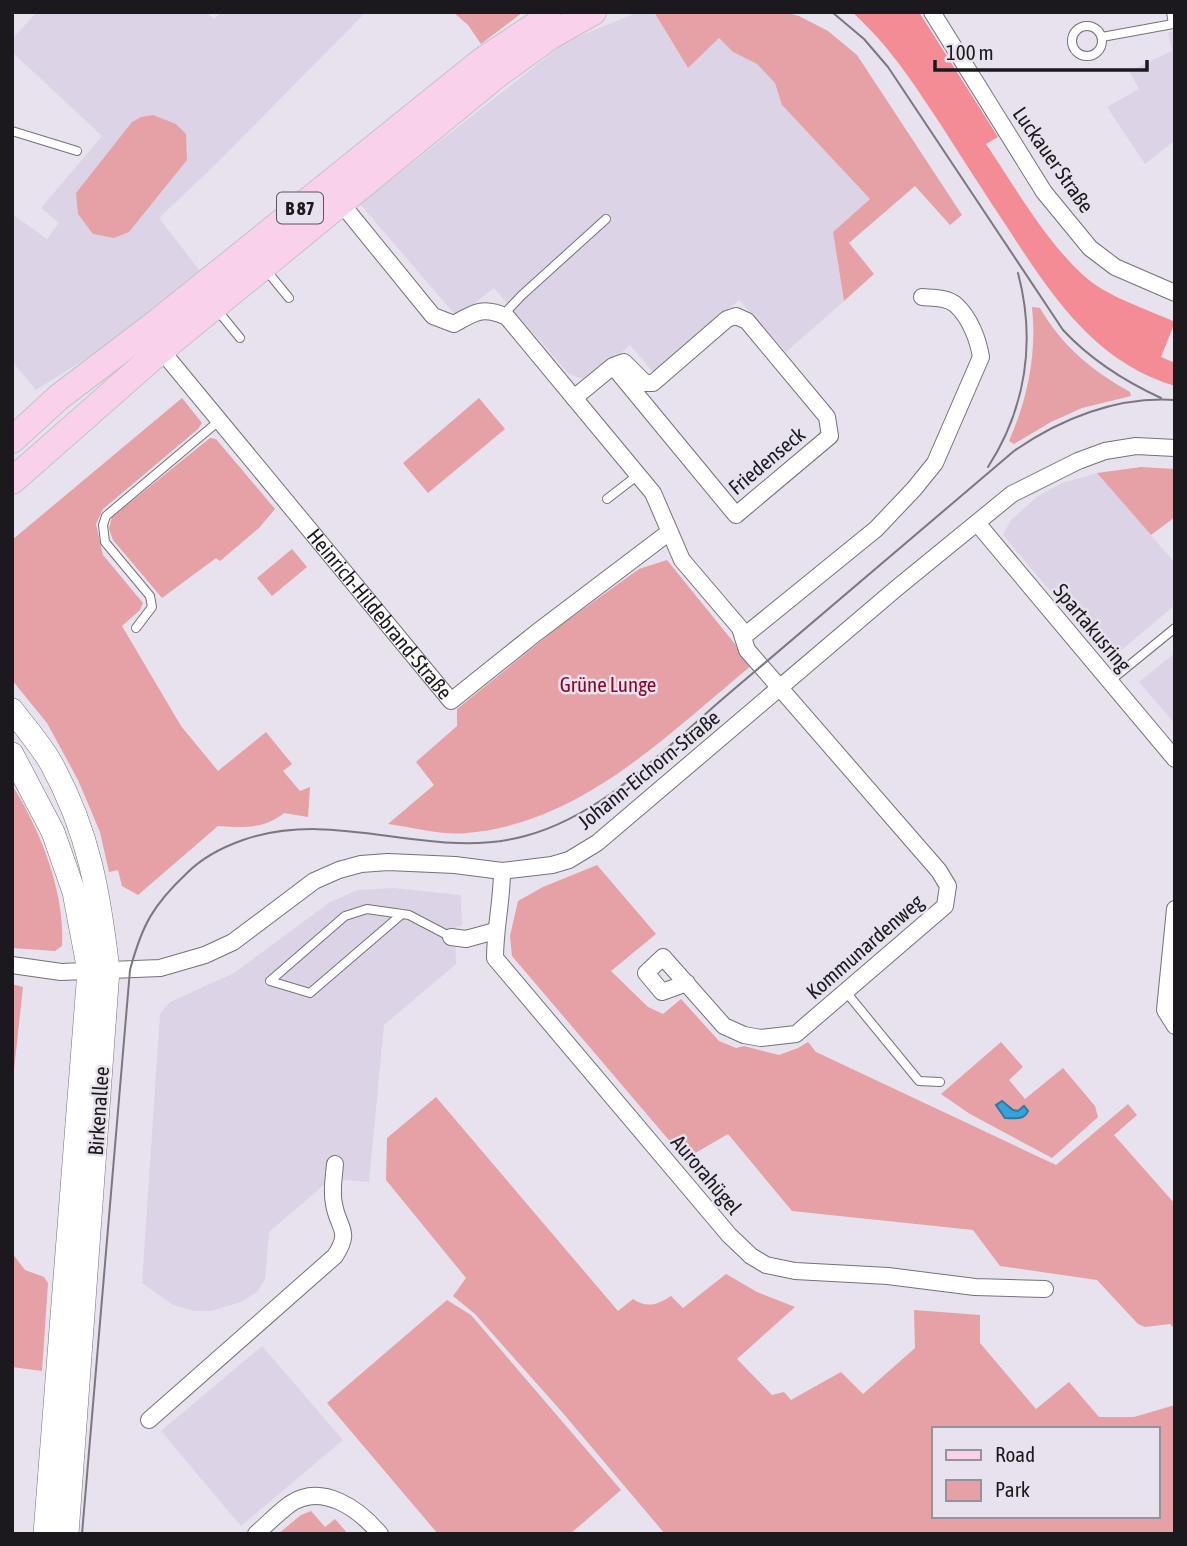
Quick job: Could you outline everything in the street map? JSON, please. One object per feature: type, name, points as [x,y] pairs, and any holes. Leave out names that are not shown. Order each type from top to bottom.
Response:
[{"type":"main road","name":"B 87","points":[[12,440],[47,407],[130,343],[207,297],[334,194],[482,61],[555,12]]},
{"type":"main road","name":"B 87","points":[[334,194],[552,35],[593,12]]},
{"type":"main road","name":"B 87","points":[[12,481],[161,350],[207,297]]},
{"type":"street","name":"Luckauer Straße","points":[[932,12],[1044,192],[1090,248],[1115,267],[1175,293]]},
{"type":"street","points":[[334,194],[433,316],[454,324],[476,311],[493,310],[507,317],[653,493],[668,533],[682,560],[740,628],[747,650],[781,688]]},
{"type":"street","points":[[743,637],[877,529],[935,463],[981,357],[978,341],[955,304],[941,298],[922,297]]},
{"type":"street","name":"Friedenseck","points":[[736,316],[747,321],[827,417],[830,436],[736,515],[613,366],[624,362],[645,383],[653,383],[727,320],[736,316]]},
{"type":"street","points":[[130,343],[161,350]]},
{"type":"street","name":"Heinrich-Hildebrand-Straße","points":[[161,350],[451,701],[668,533]]},
{"type":"street","points":[[575,398],[613,366]]},
{"type":"street","name":"Johann-Eichorn-Straße","points":[[12,965],[61,972],[160,968],[205,955],[233,942],[314,881],[361,864],[388,862],[455,865],[502,871],[552,865],[569,860],[597,843],[827,647],[1021,490],[1105,451],[1136,446],[1175,448]]},
{"type":"street","name":"Spartakusring","points":[[977,523],[1175,759]]},
{"type":"street","name":"Kommunardenweg","points":[[687,983],[724,1026],[744,1035],[761,1038],[796,1034],[945,906],[948,886],[939,871],[781,688]]},
{"type":"street","name":"Birkenallee","points":[[12,710],[50,761],[79,822],[98,891],[99,971],[67,1534]]},
{"type":"street","name":"Birkenallee","points":[[12,754],[53,832],[99,971],[45,1534]]},
{"type":"street","name":"Aurorahügel","points":[[502,871],[501,906],[495,931],[495,958],[729,1235],[751,1256],[766,1265],[795,1271],[888,1276],[975,1287],[1045,1289]]},
{"type":"street","points":[[1175,909],[1165,1010],[1175,1026]]},
{"type":"street","points":[[451,937],[466,939],[495,931]]},
{"type":"street","points":[[149,1420],[335,1256],[341,1247],[344,1233],[334,1205],[335,1164]]},
{"type":"street","points":[[256,1534],[291,1503],[311,1496],[342,1501],[370,1521],[380,1534]]},
{"type":"lane","points":[[1102,37],[1173,24],[1171,12]]},
{"type":"lane","points":[[12,131],[77,151]]},
{"type":"lane","points":[[503,315],[606,219]]},
{"type":"lane","points":[[256,258],[289,298]]},
{"type":"lane","points":[[207,297],[240,338]]},
{"type":"lane","points":[[136,628],[152,607],[150,596],[105,542],[103,525],[106,516],[220,420]]},
{"type":"lane","points":[[607,499],[638,475]]},
{"type":"lane","points":[[1110,681],[1175,628]]},
{"type":"lane","points":[[402,914],[310,993],[270,981],[345,916],[367,909],[402,914],[409,915],[451,937]]},
{"type":"lane","points":[[846,992],[919,1081],[940,1083]]},
{"type":"shaded area","points":[[37,12],[206,12],[214,19],[221,12],[366,12],[159,218],[200,271],[103,348],[36,390],[12,361],[12,214],[47,239],[59,223],[41,208],[102,136],[12,52],[12,39]]},
{"type":"shaded area","points":[[639,12],[654,12],[687,67],[719,38],[733,52],[757,64],[776,83],[782,105],[870,199],[833,232],[844,301],[786,352],[739,300],[654,373],[630,345],[589,381],[569,374],[494,288],[457,317],[360,204],[567,41]]},
{"type":"shaded area","points":[[852,12],[919,12],[998,137],[986,144],[1056,246],[1092,283],[1127,302],[1175,322],[1161,357],[1175,363],[1175,386],[1122,362],[1079,325],[1043,281],[911,80],[878,38]]},
{"type":"shaded area","points":[[1175,31],[1175,140],[1145,164],[1107,107],[1139,89],[1129,71],[1172,51],[1168,32]]},
{"type":"shaded area","points":[[1097,473],[1175,563],[1175,605],[1112,658],[1106,657],[1003,535],[1011,520],[1037,497],[1062,483]]},
{"type":"shaded area","points":[[1175,653],[1175,724],[1139,682]]},
{"type":"shaded area","points":[[393,888],[461,895],[462,926],[455,927],[456,964],[384,1025],[369,1182],[331,1179],[269,1232],[265,1279],[257,1292],[241,1302],[211,1311],[194,1311],[173,1305],[142,1283],[160,1014],[170,1002],[234,973],[330,902],[358,890]]},
{"type":"shaded area","points":[[262,1346],[343,1440],[241,1526],[161,1431]]},
{"type":"green space","points":[[453,12],[523,12],[481,44],[468,25]]},
{"type":"green space","points":[[654,12],[784,12],[799,16],[828,31],[857,55],[962,215],[950,225],[915,186],[849,243],[874,274],[844,301],[833,232],[870,199],[782,105],[775,83],[757,64],[733,52],[719,38],[688,68]]},
{"type":"green space","points":[[153,115],[176,124],[186,134],[187,160],[129,232],[114,238],[93,234],[78,214],[76,193],[132,122]]},
{"type":"green space","points":[[1032,307],[1040,308],[1058,334],[1079,356],[1130,392],[1131,396],[1082,408],[1051,422],[1014,444],[1009,441],[1030,375]]},
{"type":"green space","points":[[182,398],[202,423],[198,429],[103,509],[96,524],[103,555],[143,603],[140,610],[122,626],[181,726],[218,771],[266,732],[292,764],[283,771],[300,791],[310,787],[308,817],[284,813],[261,825],[218,826],[138,895],[122,886],[118,870],[109,872],[100,832],[78,780],[47,723],[12,680],[12,540]]},
{"type":"green space","points":[[479,398],[505,429],[428,493],[403,463]]},
{"type":"green space","points":[[210,438],[216,439],[275,509],[259,528],[220,561],[216,558],[162,598],[113,540],[109,529],[112,517]]},
{"type":"green space","points":[[1141,467],[1175,469],[1175,517],[1151,535],[1097,473]]},
{"type":"green space","points":[[292,549],[307,567],[272,596],[257,578]]},
{"type":"green space","name":"Grüne Lunge","points":[[667,560],[752,665],[621,771],[586,794],[548,812],[509,826],[458,834],[388,824],[434,785],[416,762],[457,726],[457,709],[561,625],[639,569]]},
{"type":"green space","points":[[12,785],[41,841],[55,883],[62,925],[62,946],[55,951],[12,948]]},
{"type":"green space","points":[[597,865],[656,934],[611,971],[648,1007],[663,1014],[681,999],[719,1041],[736,1048],[744,1046],[779,1055],[808,1042],[816,1052],[1056,1165],[1128,1104],[1137,1115],[1114,1135],[1175,1204],[1175,1329],[1170,1324],[1145,1327],[1138,1324],[1097,1280],[1000,1266],[973,1230],[792,1211],[728,1134],[685,1159],[512,956],[510,936],[518,901],[543,887]]},
{"type":"green space","points":[[12,984],[23,987],[12,1088]]},
{"type":"green space","points":[[1001,1042],[1023,1067],[1009,1080],[1025,1099],[1063,1068],[1095,1106],[1098,1117],[1052,1158],[970,1114],[941,1094]]},
{"type":"green space","points":[[436,1097],[618,1311],[633,1299],[643,1304],[653,1304],[671,1296],[683,1308],[726,1274],[757,1292],[795,1307],[737,1359],[772,1395],[784,1392],[791,1400],[841,1372],[863,1394],[915,1348],[914,1310],[980,1315],[980,1343],[1036,1409],[1069,1382],[1099,1417],[1134,1417],[1175,1405],[1175,1534],[665,1534],[475,1314],[453,1296],[466,1278],[386,1180],[387,1138]]},
{"type":"green space","points":[[12,1253],[25,1270],[44,1277],[48,1283],[42,1371],[12,1367]]},
{"type":"green space","points":[[447,1300],[471,1315],[621,1490],[570,1534],[438,1534],[327,1403]]},
{"type":"green space","points":[[311,1511],[325,1527],[335,1519],[348,1534],[278,1534],[301,1515]]},
{"type":"water","points":[[1002,1101],[1013,1110],[1018,1111],[1024,1106],[1028,1111],[1021,1118],[1005,1118],[996,1105]]},
{"type":"tram line","points":[[832,12],[864,39],[888,67],[1063,330],[1109,369],[1161,398]]},
{"type":"tram line","points":[[988,467],[1011,421],[1024,373],[1026,324],[1018,273]]},
{"type":"tram line","points":[[82,1534],[130,970],[144,928],[157,906],[175,885],[193,867],[221,849],[279,831],[314,829],[455,843],[490,842],[525,836],[581,813],[656,758],[1014,451],[1050,429],[1090,412],[1132,402],[1175,400]]}]
